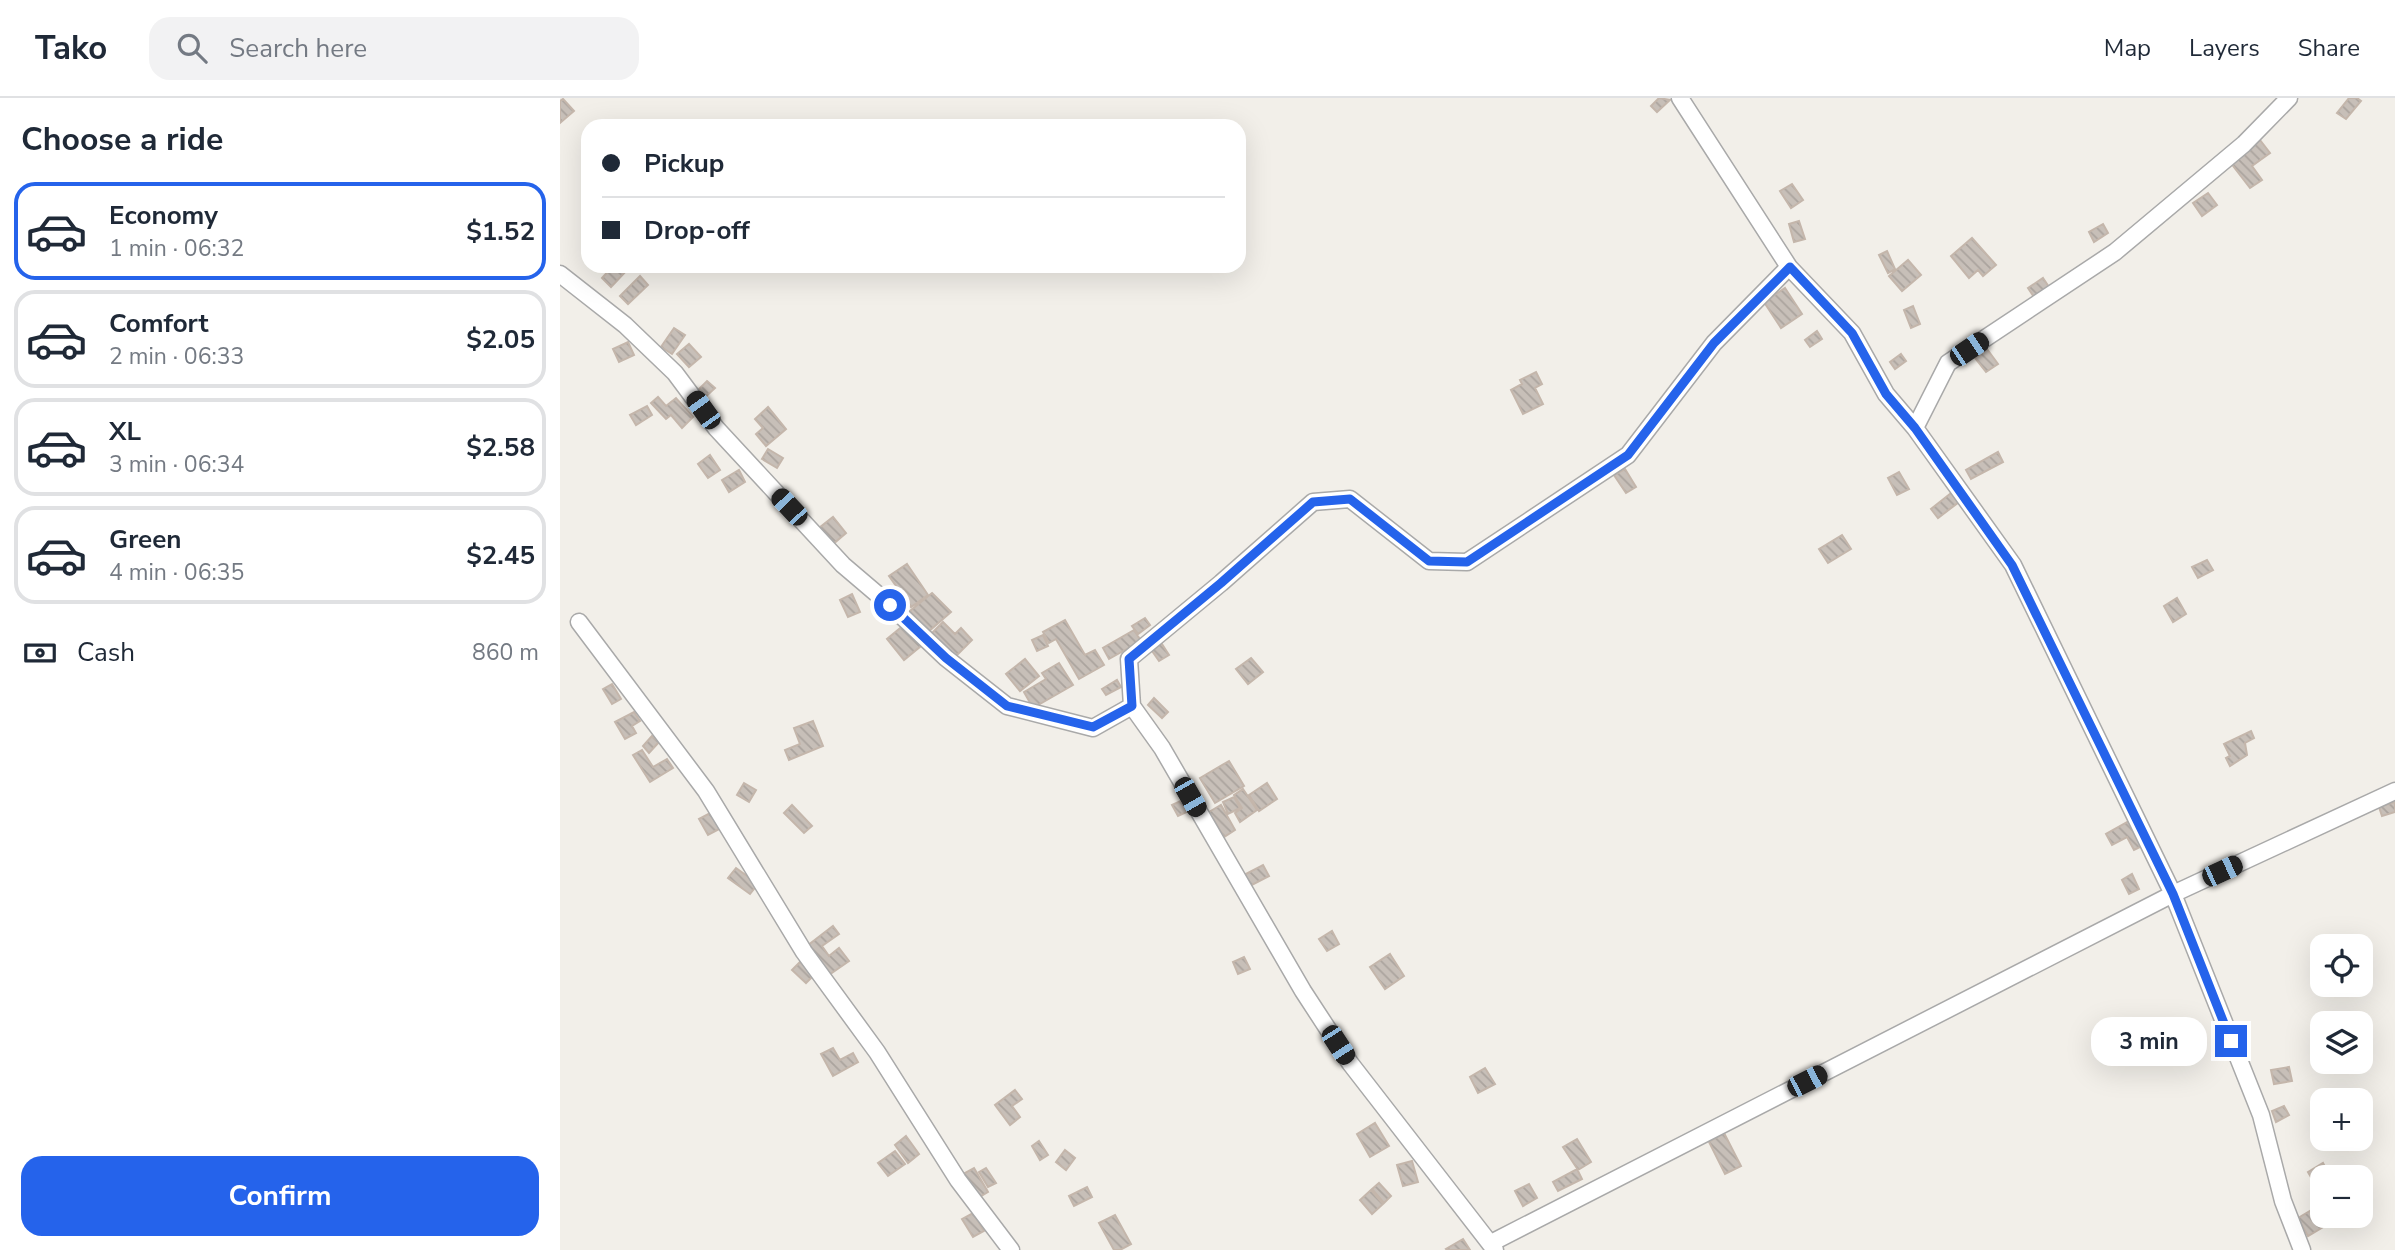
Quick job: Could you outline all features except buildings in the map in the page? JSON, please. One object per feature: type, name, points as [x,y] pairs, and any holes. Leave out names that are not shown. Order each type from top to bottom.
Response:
[{"type":"street","points":[[1681,98],[1790,267],[1852,333],[1886,394],[1915,428],[2012,565],[2173,894],[2261,1115],[2283,1200],[2302,1250]]},
{"type":"street","points":[[1915,428],[1948,363],[2115,252],[2244,144],[2289,98]]},
{"type":"street","points":[[1790,267],[1714,343],[1628,455],[1467,562],[1429,561],[1350,499],[1313,502],[1129,659],[1132,706],[1162,748],[1303,991],[1350,1063],[1493,1247],[2173,894],[2395,791]]},
{"type":"street","points":[[560,274],[625,325],[676,373],[716,428],[843,565],[946,658],[1007,706],[1093,727],[1132,706]]},
{"type":"street","points":[[579,622],[706,791],[804,952],[877,1052],[958,1180],[1011,1250]]},
{"type":"route","points":[[890,605],[946,658],[1007,706],[1093,727],[1132,706],[1129,659],[1313,502],[1350,499],[1429,561],[1467,562],[1628,455],[1714,343],[1790,267],[1852,333],[1886,394],[1915,428],[2012,565],[2173,894],[2231,1041]]}]
